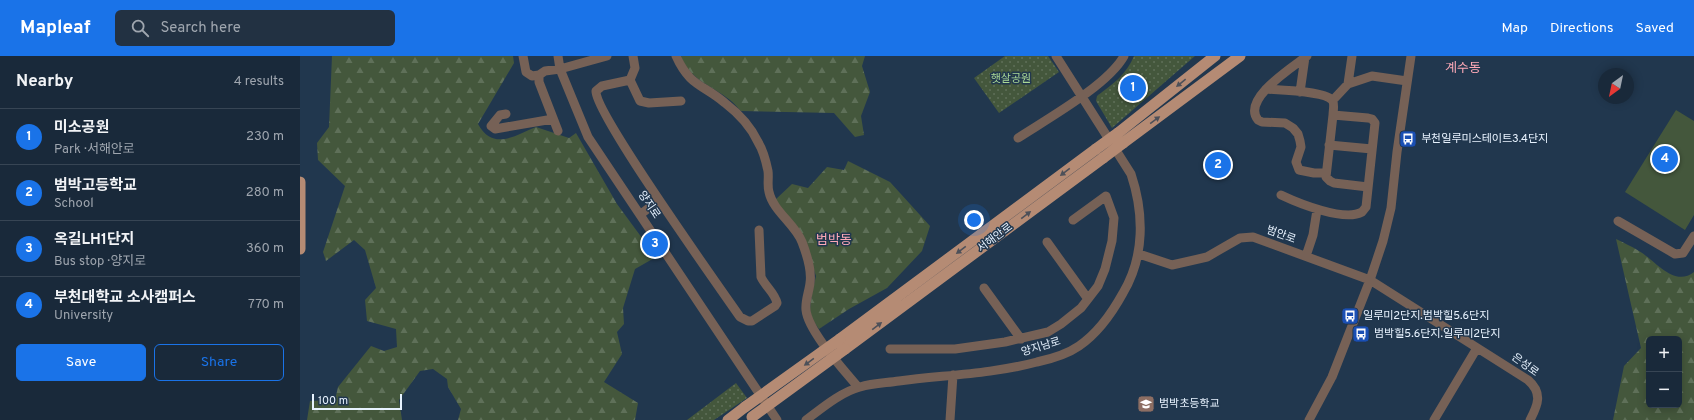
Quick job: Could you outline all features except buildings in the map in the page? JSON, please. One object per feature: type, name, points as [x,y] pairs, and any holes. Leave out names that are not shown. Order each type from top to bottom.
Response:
[{"type":"main road","name":"서해안로","points":[[750,419],[843,344],[1096,149],[1121,138],[1240,56]]},
{"type":"main road","points":[[1220,71],[1246,56]]},
{"type":"main road","name":"서해안로","points":[[728,420],[843,344],[1103,158],[1121,138],[1214,57]]},
{"type":"main road","points":[[300,182],[300,249]]},
{"type":"street","points":[[523,56],[526,72],[532,76],[539,75],[545,71],[560,69],[607,56]]},
{"type":"street","name":"양지로","points":[[558,56],[560,69],[588,136],[777,420]]},
{"type":"street","points":[[633,56],[635,68],[630,80],[638,98],[644,102],[681,101]]},
{"type":"street","points":[[676,56],[682,68],[691,80],[725,102],[752,131],[759,143],[768,171],[769,192],[772,200],[801,240],[806,254],[810,272],[806,311],[809,320],[817,335],[858,387]]},
{"type":"street","name":"양지남로","points":[[806,420],[830,403],[858,387],[919,378],[1007,369],[1055,358],[1078,346],[1097,331],[1112,313],[1128,286],[1139,254],[1141,222],[1138,194],[1131,174],[1056,56]]},
{"type":"street","points":[[1018,138],[1081,96],[1111,73],[1124,56]]},
{"type":"street","points":[[1348,84],[1352,56]]},
{"type":"street","points":[[1310,420],[1332,377],[1370,280],[1383,241],[1391,208],[1396,152],[1411,56]]},
{"type":"street","points":[[1306,57],[1257,98],[1255,104],[1255,117],[1262,122],[1288,124],[1298,134],[1300,141],[1301,147],[1296,162],[1299,170],[1314,174],[1326,173]]},
{"type":"street","points":[[1300,92],[1306,57]]},
{"type":"street","points":[[539,75],[539,82],[558,131]]},
{"type":"street","points":[[1368,187],[1334,183],[1330,181],[1326,173],[1333,116],[1332,100],[1348,84],[1372,76],[1408,81]]},
{"type":"street","points":[[630,80],[602,86],[596,91],[597,99],[614,130],[660,200],[740,317],[748,321],[752,321],[775,306],[777,303],[761,276],[759,230]]},
{"type":"street","points":[[1266,89],[1321,95],[1332,100]]},
{"type":"street","points":[[506,114],[500,115],[491,126],[495,129],[553,119]]},
{"type":"street","points":[[1281,195],[1299,204],[1317,210],[1351,215],[1359,214],[1366,207],[1375,123],[1372,119],[1333,116]]},
{"type":"street","points":[[1329,145],[1372,149]]},
{"type":"street","points":[[890,349],[955,349],[1048,332],[1081,308],[1098,286],[1105,269],[1112,241],[1114,218],[1106,196],[1073,220]]},
{"type":"street","points":[[641,214],[660,200]]},
{"type":"street","points":[[1306,256],[1313,235],[1317,210]]},
{"type":"street","points":[[1618,221],[1675,254],[1683,253],[1694,236]]},
{"type":"street","name":"범안로","points":[[1139,254],[1172,265],[1207,257],[1240,238],[1253,237],[1370,280]]},
{"type":"street","points":[[1048,242],[1088,299]]},
{"type":"street","name":"은성로","points":[[1370,280],[1528,380],[1536,388],[1538,393],[1538,403],[1530,420]]},
{"type":"street","points":[[984,288],[1021,338]]},
{"type":"street","points":[[1434,420],[1477,348]]},
{"type":"street","points":[[950,420],[953,375]]},
{"type":"green space","points":[[332,56],[513,56],[514,63],[478,124],[490,137],[497,139],[512,137],[536,127],[569,138],[576,133],[617,204],[656,257],[635,269],[623,308],[624,324],[617,332],[622,354],[604,382],[638,403],[635,420],[458,420],[461,409],[448,387],[447,379],[433,369],[420,371],[399,400],[402,420],[307,420],[310,401],[335,400],[338,387],[371,346],[384,351],[397,347],[396,329],[367,321],[365,300],[376,288],[365,250],[354,240],[326,261],[323,252],[345,186],[318,160],[317,143],[329,127]]},
{"type":"green space","points":[[681,56],[865,56],[862,66],[870,92],[861,116],[864,135],[855,137],[834,113],[741,111],[730,100],[689,71]]},
{"type":"green space","name":"햇살공원","points":[[1005,56],[1048,56],[1059,72],[999,113],[974,78]]},
{"type":"green space","points":[[1134,56],[1195,56],[1112,128],[1096,101],[1097,96],[1123,74]]},
{"type":"green space","points":[[1676,110],[1694,121],[1694,215],[1685,230],[1625,192]]},
{"type":"green space","points":[[848,161],[890,182],[930,226],[922,251],[887,288],[849,309],[819,329],[812,319],[810,309],[816,276],[803,239],[775,200],[792,184],[808,188],[827,167],[844,170]]},
{"type":"green space","points":[[1616,239],[1639,251],[1672,275],[1679,277],[1687,276],[1694,272],[1694,420],[1613,420],[1624,366],[1641,348]]},
{"type":"green space","points":[[736,383],[747,398],[714,420],[687,420]]},
{"type":"place","name":"미소공원","points":[[1133,88]]},
{"type":"place","name":"부천일루미스테이트3.4단지","points":[[1408,139]]},
{"type":"place","name":"부천대학교 소사캠퍼스","points":[[1665,159]]},
{"type":"place","name":"범박고등학교","points":[[1218,165]]},
{"type":"place","name":"옥길LH1단지","points":[[655,244]]},
{"type":"place","name":"일루미2단지.범박힐5.6단지","points":[[1350,316]]},
{"type":"place","name":"범박힐5.6단지.일루미2단지","points":[[1361,334]]},
{"type":"place","name":"범박초등학교","points":[[1146,404]]},
{"type":"district","name":"계수동","points":[[1463,69]]},
{"type":"district","name":"범박동","points":[[834,241]]}]
